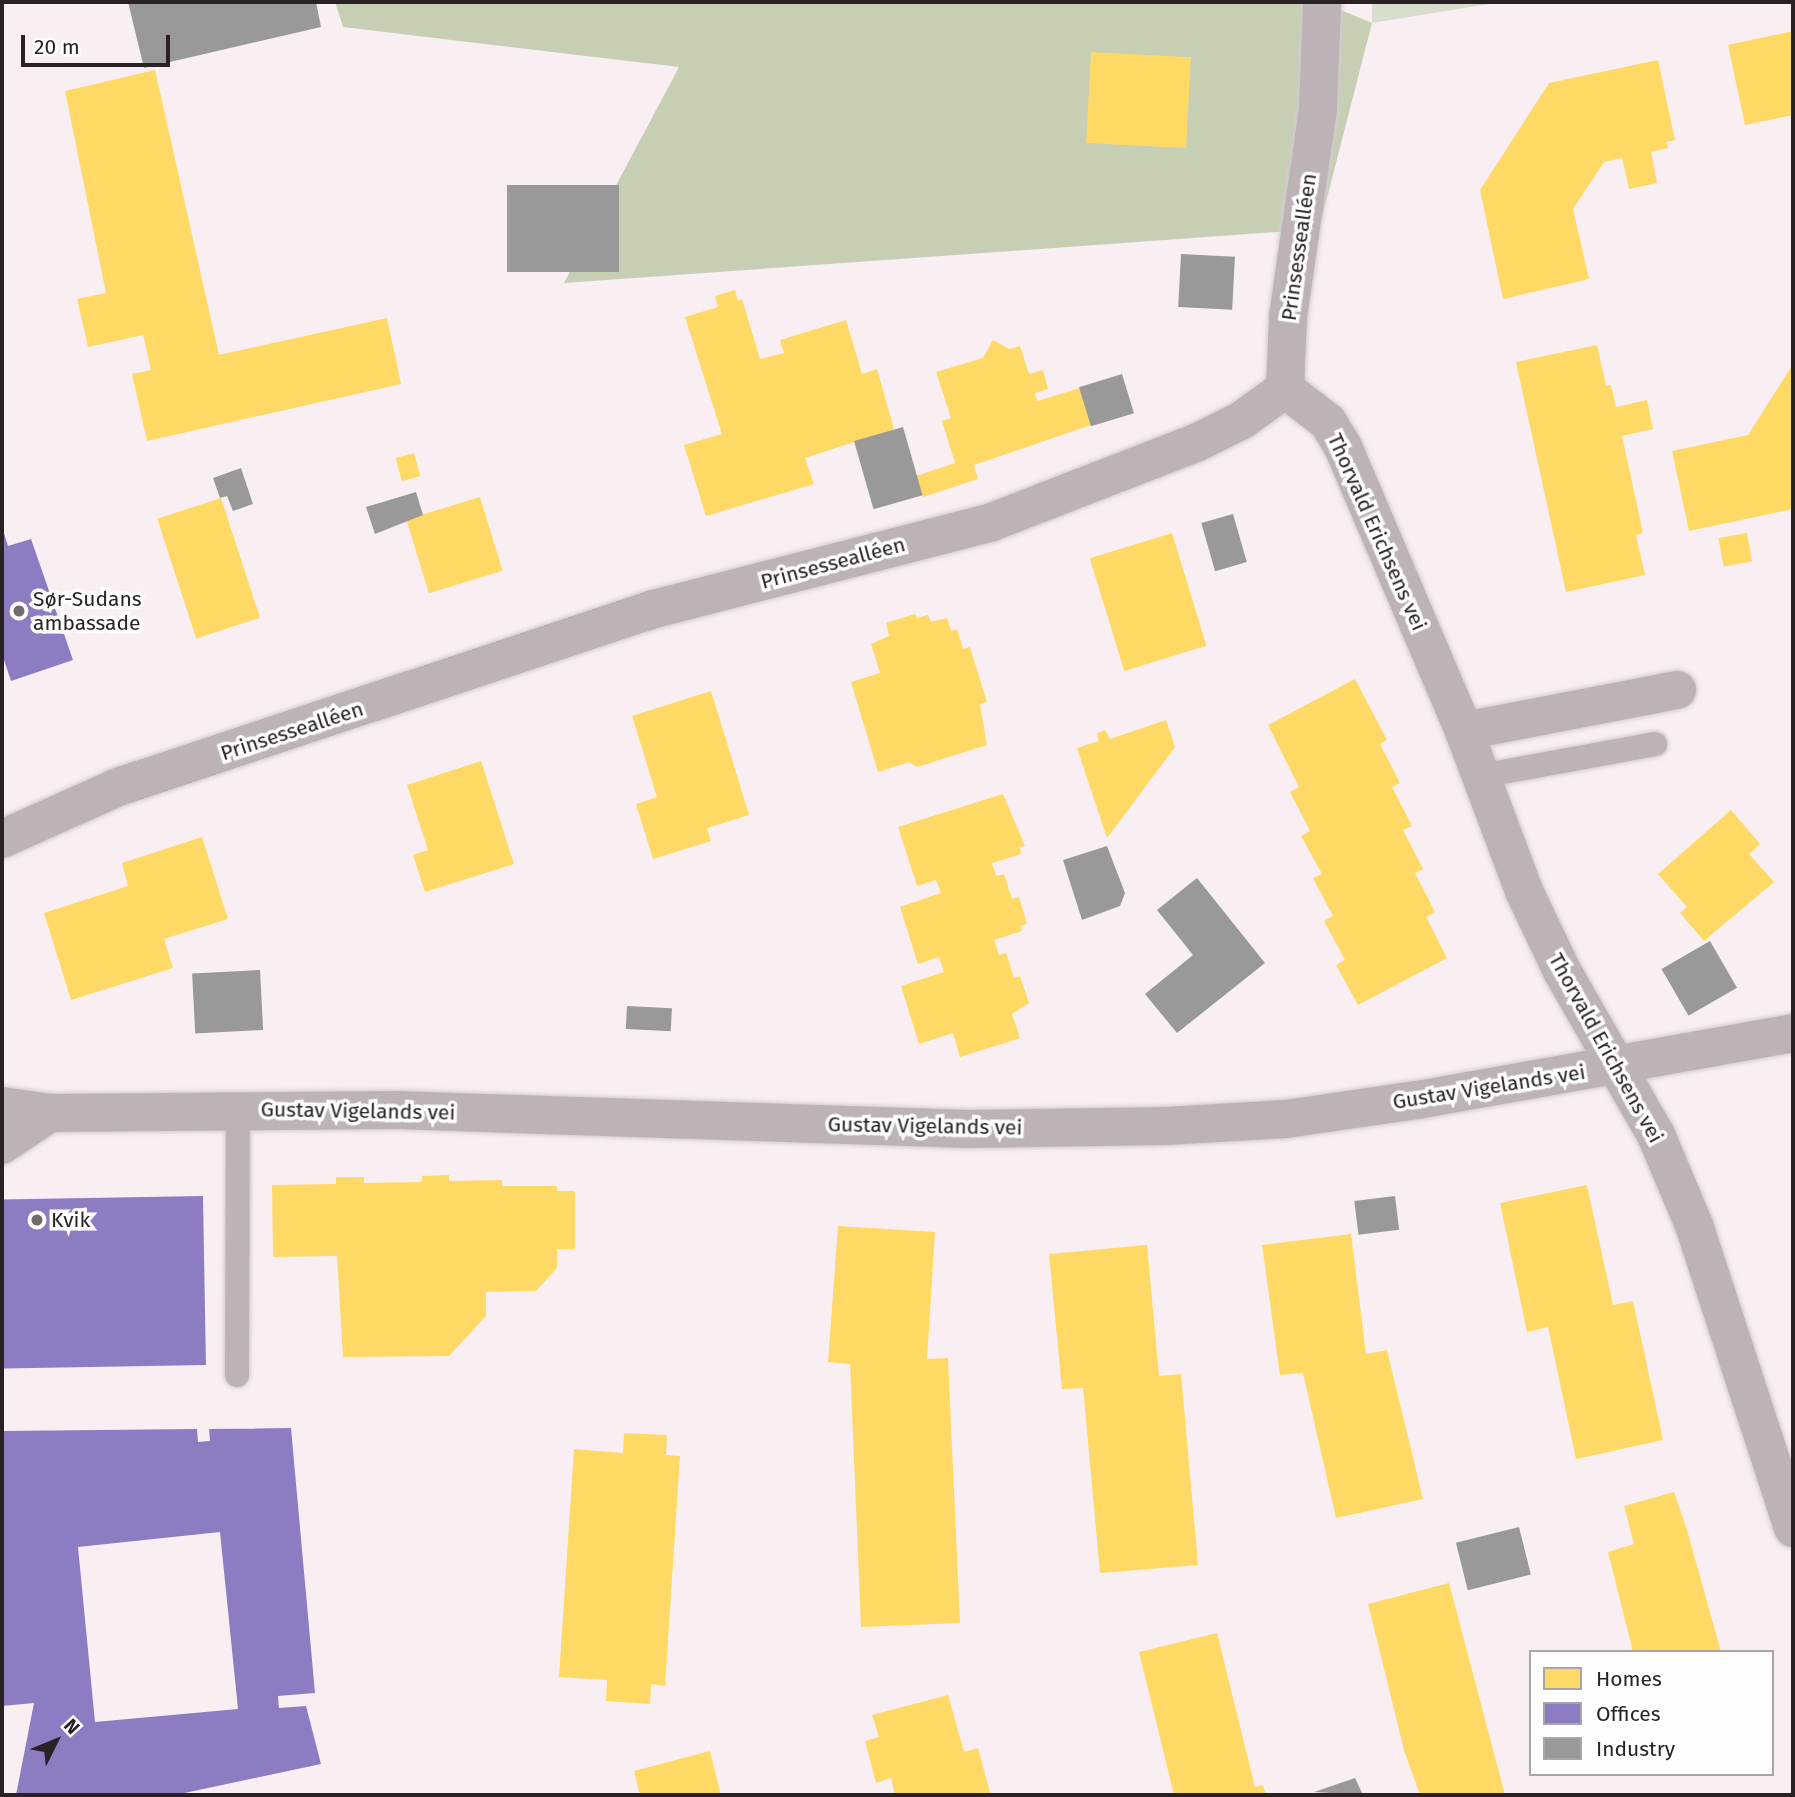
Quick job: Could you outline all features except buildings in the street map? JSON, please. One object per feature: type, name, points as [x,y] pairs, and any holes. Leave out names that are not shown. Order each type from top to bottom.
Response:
[{"type":"street","name":"Prinsessealléen","points":[[2,839],[118,787],[654,609],[992,522],[1196,443],[1242,420],[1285,389],[1288,317],[1318,108],[1322,2]]},
{"type":"street","name":"Thorvald Erichsens vei","points":[[1285,389],[1328,422],[1343,447],[1464,731],[1524,891],[1562,971],[1619,1066],[1656,1135],[1694,1225],[1793,1528]]},
{"type":"street","points":[[1464,731],[1677,690]]},
{"type":"street","name":"Gustav Vigelands vei","points":[[2,1106],[50,1113],[238,1108],[968,1129],[1166,1126],[1286,1119],[1619,1066],[1793,1033]]},
{"type":"street","points":[[2,1145],[50,1113]]},
{"type":"lane","points":[[1481,776],[1655,744]]},
{"type":"lane","points":[[237,1375],[238,1108]]},
{"type":"green space","points":[[335,2],[1321,2],[1372,23],[1319,229],[564,283],[679,67],[343,27]]},
{"type":"green space","points":[[1372,2],[1501,2],[1372,23]]},
{"type":"place","name":"Sør-Sudans ambassade","points":[[19,611]]},
{"type":"place","name":"Kvik","points":[[37,1220]]}]
